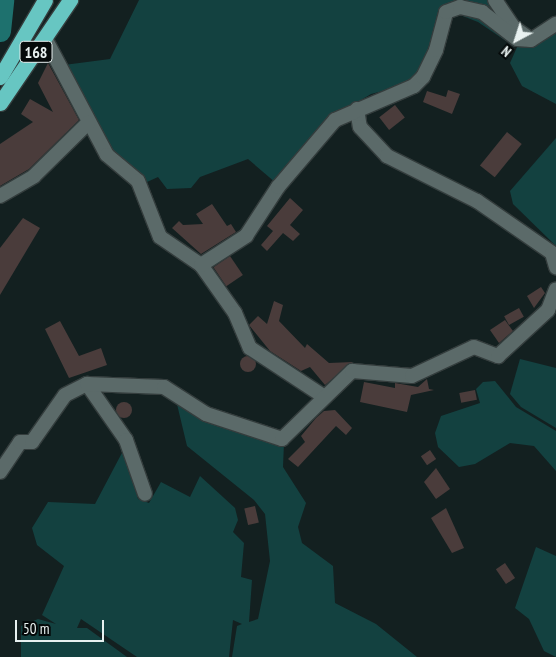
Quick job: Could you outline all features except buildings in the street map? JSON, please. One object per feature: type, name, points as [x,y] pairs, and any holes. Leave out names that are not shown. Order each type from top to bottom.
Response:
[{"type":"highway","name":"168","points":[[0,77],[45,0]]},
{"type":"highway","name":"168","points":[[0,103],[46,40],[70,0]]},
{"type":"street","points":[[495,0],[513,27],[530,40]]},
{"type":"street","points":[[201,266],[246,236],[278,187],[335,120],[357,108],[414,86],[423,77],[436,50],[446,12],[460,7],[482,12],[517,39],[530,40],[556,24]]},
{"type":"street","points":[[46,40],[88,123],[118,168],[138,181],[160,237],[201,266],[235,313],[250,348],[323,396]]},
{"type":"street","points":[[357,108],[360,127],[387,156],[477,202],[552,253],[556,267]]},
{"type":"street","points":[[0,196],[34,176],[88,123]]},
{"type":"street","points":[[0,472],[20,442],[32,442],[65,395],[87,384],[164,387],[206,414],[282,439],[296,430],[323,396],[352,371],[412,376],[474,347],[498,356],[552,310],[556,289]]},
{"type":"street","points":[[87,384],[126,440],[145,494]]},
{"type":"shaded area","points":[[139,0],[489,0],[521,37],[506,41],[478,22],[447,10],[421,69],[406,85],[371,94],[333,117],[276,183],[248,159],[200,177],[191,188],[167,189],[158,177],[147,182],[118,162],[64,65],[110,59]]},
{"type":"shaded area","points":[[556,30],[556,104],[522,86],[510,63],[518,45],[540,41]]},
{"type":"shaded area","points":[[556,138],[556,246],[513,204],[510,191]]},
{"type":"shaded area","points":[[520,359],[556,368],[556,428],[521,407],[510,394]]},
{"type":"shaded area","points":[[495,381],[516,407],[556,431],[556,471],[534,446],[510,443],[475,464],[459,467],[438,447],[435,433],[441,416],[480,403],[476,389],[483,382]]},
{"type":"shaded area","points":[[176,400],[284,443],[283,467],[306,503],[298,527],[302,543],[333,566],[335,603],[376,624],[417,657],[232,657],[237,626],[242,624],[233,620],[229,657],[137,657],[81,619],[77,628],[87,628],[127,657],[21,657],[21,626],[38,619],[56,624],[42,615],[64,566],[37,545],[32,528],[48,502],[95,504],[124,449],[138,499],[149,503],[161,482],[190,497],[200,476],[235,508],[238,520],[233,532],[244,543],[241,577],[252,580],[249,622],[258,619],[270,561],[265,514],[254,500],[187,446]]},
{"type":"shaded area","points":[[536,547],[556,556],[556,657],[544,651],[529,619],[515,608]]},
{"type":"waterway","points":[[0,31],[3,0]]}]
